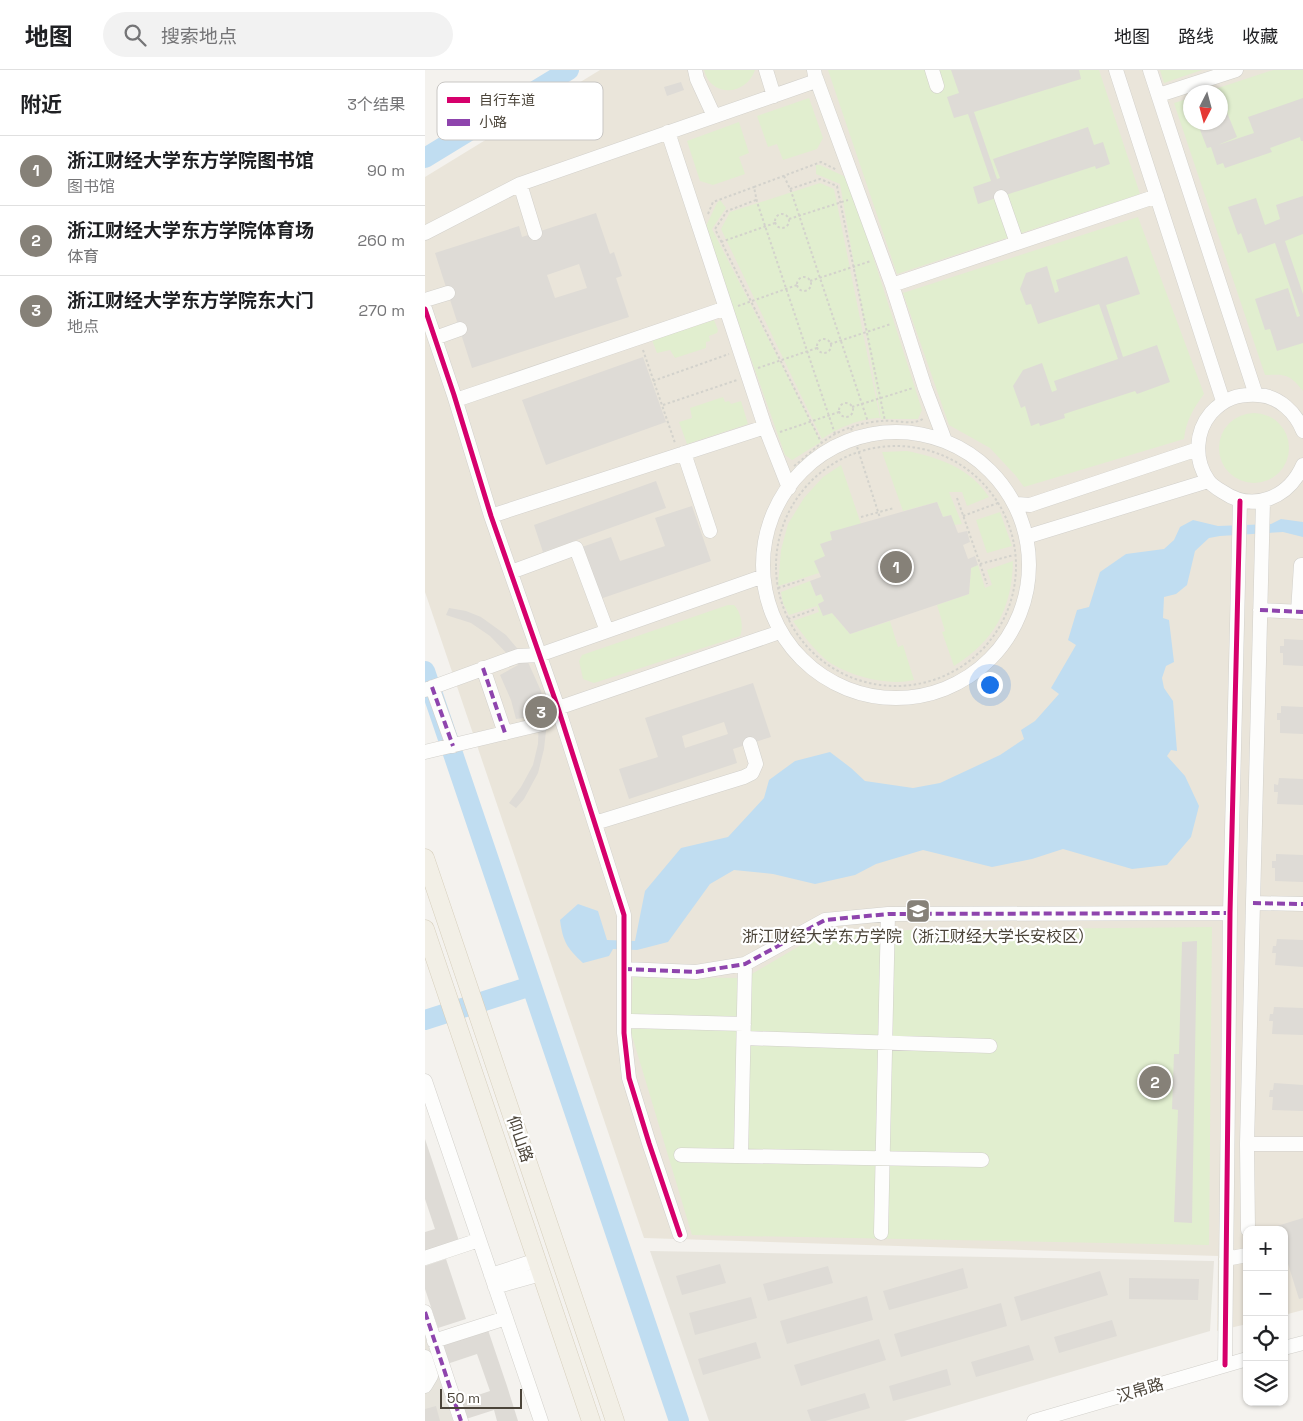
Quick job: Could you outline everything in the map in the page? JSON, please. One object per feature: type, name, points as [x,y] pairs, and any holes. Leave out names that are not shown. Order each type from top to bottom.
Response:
[{"type":"main road","name":"仰山路","points":[[425,858],[431,894],[461,966],[615,1421]]},
{"type":"main road","name":"仰山路","points":[[425,929],[591,1421]]},
{"type":"street","points":[[695,70],[697,79],[714,116]]},
{"type":"street","points":[[766,70],[774,96]]},
{"type":"street","points":[[932,70],[937,86]]},
{"type":"street","points":[[1117,70],[1223,401]]},
{"type":"street","points":[[1150,70],[1256,395]]},
{"type":"street","points":[[1159,95],[1236,70]]},
{"type":"street","points":[[425,234],[520,184],[817,81],[815,74]]},
{"type":"street","points":[[815,74],[892,285],[925,388],[944,438]]},
{"type":"street","points":[[668,132],[706,247],[732,307],[740,350],[770,430],[789,488]]},
{"type":"street","points":[[520,184],[535,233]]},
{"type":"street","points":[[892,285],[1157,196]]},
{"type":"street","points":[[1001,197],[1017,243]]},
{"type":"street","points":[[425,300],[448,293]]},
{"type":"street","points":[[456,400],[732,307]]},
{"type":"street","points":[[425,309],[456,400],[491,516],[558,708],[624,915],[624,1033],[629,1078],[680,1235]]},
{"type":"street","points":[[435,338],[460,329]]},
{"type":"street","points":[[1302,423],[1277,400],[1262,395],[1246,394],[1223,401],[1206,419],[1200,433],[1198,449],[1200,461],[1208,480],[1230,497],[1240,501],[1263,501],[1277,496],[1289,487],[1303,465]]},
{"type":"street","points":[[902,428],[944,438],[989,470],[1017,504],[1029,536],[1024,600],[997,654],[949,691],[884,702],[825,680],[777,633],[761,577],[770,520],[796,477],[828,449],[853,433],[864,434],[902,428]]},
{"type":"street","points":[[491,516],[681,451],[770,430]]},
{"type":"street","points":[[1017,504],[1030,505],[1198,449]]},
{"type":"street","points":[[681,451],[710,532]]},
{"type":"street","points":[[1029,536],[1208,480]]},
{"type":"street","points":[[1225,1365],[1230,912],[1240,501]]},
{"type":"street","points":[[1248,1226],[1247,1144],[1263,501]]},
{"type":"street","points":[[511,572],[576,548],[607,631]]},
{"type":"street","points":[[1260,610],[1300,612],[1301,564],[1303,564]]},
{"type":"street","points":[[453,746],[429,688],[518,656],[539,655],[761,577]]},
{"type":"street","points":[[425,752],[543,724],[558,708],[777,633]]},
{"type":"street","points":[[483,668],[505,733]]},
{"type":"street","points":[[595,823],[744,777],[752,772],[756,764],[750,744]]},
{"type":"street","points":[[1253,903],[1303,904]]},
{"type":"street","points":[[624,969],[695,972],[745,964],[825,920],[889,914],[1230,912]]},
{"type":"street","points":[[881,1233],[889,914]]},
{"type":"street","points":[[741,1156],[745,964]]},
{"type":"street","points":[[631,1021],[744,1024]]},
{"type":"street","points":[[744,1038],[990,1046]]},
{"type":"street","points":[[425,1081],[541,1421]]},
{"type":"street","points":[[1247,1144],[1303,1144]]},
{"type":"street","points":[[681,1155],[982,1160]]},
{"type":"street","points":[[425,1258],[479,1240]]},
{"type":"street","points":[[1226,1258],[1243,1256]]},
{"type":"street","points":[[493,1281],[539,1267]]},
{"type":"street","points":[[425,1312],[461,1421]]},
{"type":"street","points":[[435,1341],[506,1318]]},
{"type":"street","points":[[1288,1347],[1303,1343]]},
{"type":"street","points":[[425,1357],[431,1376],[425,1386]]},
{"type":"street","name":"汉帛路","points":[[1034,1421],[1243,1360]]},
{"type":"path","points":[[705,219],[713,202],[821,162],[839,171]]},
{"type":"path","points":[[784,176],[868,422]]},
{"type":"path","points":[[790,189],[821,179],[837,186],[885,421]]},
{"type":"path","points":[[754,187],[756,200],[835,434]]},
{"type":"path","points":[[789,219],[855,198]]},
{"type":"path","points":[[756,200],[727,211],[715,229],[821,442]]},
{"type":"path","points":[[775,223],[776,217],[779,214],[786,215],[789,219]]},
{"type":"path","points":[[775,223],[778,227],[785,227],[789,219]]},
{"type":"path","points":[[706,247],[775,223]]},
{"type":"path","points":[[810,281],[875,260]]},
{"type":"path","points":[[801,277],[808,278],[810,281],[810,287],[806,290],[800,290],[797,285],[801,277]]},
{"type":"path","points":[[732,307],[797,285]]},
{"type":"path","points":[[830,344],[896,323]]},
{"type":"path","points":[[639,338],[653,381],[681,451]]},
{"type":"path","points":[[817,348],[821,340],[826,340],[830,344]]},
{"type":"path","points":[[817,348],[822,353],[827,353],[830,349],[830,344]]},
{"type":"path","points":[[663,405],[753,375],[752,370],[817,348]]},
{"type":"path","points":[[653,381],[740,350]]},
{"type":"path","points":[[839,412],[840,406],[843,404],[848,404],[852,407],[917,386]]},
{"type":"path","points":[[839,412],[844,417],[848,416],[852,413],[852,407]]},
{"type":"path","points":[[770,430],[811,421],[839,412]]},
{"type":"path","points":[[787,465],[794,466],[835,434],[853,433],[868,422],[915,422],[924,419],[926,414]]},
{"type":"path","points":[[853,433],[880,518]]},
{"type":"path","points":[[897,445],[938,453],[974,474],[999,503],[1015,545],[1015,587],[1001,626],[975,658],[939,679],[901,687],[863,682],[829,667],[801,641],[782,608],[775,570],[779,532],[796,498],[822,470],[859,452],[897,445]]},
{"type":"path","points":[[957,498],[987,584]]},
{"type":"path","points":[[963,516],[999,503]]},
{"type":"path","points":[[861,517],[894,508]]},
{"type":"path","points":[[980,564],[1015,555]]},
{"type":"path","points":[[778,588],[807,579]]},
{"type":"path","points":[[788,619],[816,609]]},
{"type":"shaded area","name":"浙江财经大学东方学院（浙江财经大学长安校区）","points":[[600,70],[1303,70],[1303,1310],[1288,1314],[1288,1226],[1243,1226],[1243,1325],[1217,1331],[1218,1256],[644,1238],[425,592],[425,177],[486,140],[603,140],[603,82],[580,82]]},
{"type":"shaded area","points":[[650,1251],[1214,1261],[1210,1331],[904,1421],[709,1421]]},
{"type":"shaded area","points":[[425,1336],[453,1421],[425,1421]]},
{"type":"green space","points":[[704,70],[755,70],[751,79],[744,85],[737,89],[729,90],[721,89],[714,85],[708,79]]},
{"type":"green space","points":[[828,70],[1099,70],[1140,194],[897,274]]},
{"type":"green space","points":[[1160,70],[1202,70],[1164,83]]},
{"type":"green space","points":[[1273,70],[1303,70],[1303,391],[1287,376],[1265,375],[1183,130],[1228,130],[1227,85]]},
{"type":"green space","points":[[809,98],[823,138],[817,149],[783,160],[777,144],[768,147],[757,116]]},
{"type":"green space","points":[[1183,100],[1183,130],[1174,103]]},
{"type":"green space","points":[[739,122],[749,153],[739,157],[745,174],[713,185],[700,181],[687,141]]},
{"type":"green space","points":[[816,165],[820,165],[848,178],[922,410],[918,419],[881,419],[840,184],[816,174]]},
{"type":"green space","points":[[820,183],[834,189],[880,418],[849,424],[822,439],[721,229],[730,212]]},
{"type":"green space","points":[[720,200],[726,208],[712,229],[821,442],[792,460],[785,455],[705,228]]},
{"type":"green space","points":[[1138,217],[1204,394],[1186,426],[1184,439],[1024,487],[990,448],[949,425],[903,293]]},
{"type":"green space","points":[[714,320],[718,330],[717,333],[709,336],[710,341],[706,342],[706,348],[675,358],[670,350],[657,353],[652,340]]},
{"type":"green space","points":[[723,397],[725,402],[729,401],[731,404],[741,401],[748,424],[687,444],[679,422],[692,418],[690,408]]},
{"type":"green space","points":[[1254,413],[1267,416],[1279,423],[1286,435],[1289,448],[1286,461],[1279,473],[1267,480],[1254,483],[1241,480],[1229,473],[1222,461],[1219,448],[1222,435],[1229,423],[1241,416]]},
{"type":"green space","points":[[907,451],[931,457],[953,466],[973,479],[989,497],[967,506],[962,492],[949,492],[962,524],[954,525],[951,515],[943,517],[937,502],[903,511],[882,452]]},
{"type":"green space","points":[[841,465],[861,524],[830,532],[832,540],[821,544],[825,556],[819,573],[778,586],[781,550],[788,524],[804,498],[823,477]]},
{"type":"green space","points":[[1000,512],[1012,546],[987,553],[976,520]]},
{"type":"green space","points":[[1013,561],[1009,594],[998,622],[980,646],[954,666],[942,632],[945,631],[937,605],[969,594],[971,568],[978,565],[985,588],[992,585],[987,570]]},
{"type":"green space","points":[[810,581],[816,596],[821,594],[824,601],[818,604],[823,615],[832,613],[850,634],[890,621],[898,647],[903,645],[914,680],[894,682],[872,679],[841,669],[822,656],[793,621],[819,612],[817,606],[789,615],[783,603],[781,592]]},
{"type":"green space","points":[[728,605],[734,605],[740,616],[742,628],[740,636],[594,683],[583,679],[579,661],[582,655]]},
{"type":"green space","points":[[1212,927],[1209,1245],[692,1235],[630,1029],[633,977],[745,978],[825,931]]},
{"type":"water","points":[[1281,519],[1303,522],[1303,537],[1283,532],[1209,538],[1195,551],[1187,585],[1176,594],[1164,597],[1163,618],[1169,620],[1174,662],[1166,666],[1162,678],[1164,688],[1173,701],[1177,751],[1171,750],[1167,756],[1185,776],[1199,806],[1191,837],[1167,865],[1132,869],[1063,849],[1032,859],[992,867],[923,850],[876,864],[855,875],[815,884],[773,874],[734,870],[710,884],[668,942],[637,950],[613,949],[609,956],[583,963],[567,944],[560,920],[578,904],[598,911],[607,940],[635,941],[645,891],[681,848],[728,837],[764,798],[769,780],[795,761],[830,752],[865,781],[913,788],[940,783],[1000,755],[1024,739],[1021,730],[1035,721],[1059,694],[1051,688],[1076,645],[1068,640],[1077,610],[1089,607],[1100,572],[1126,554],[1164,549],[1174,540],[1180,527],[1193,520],[1218,526],[1271,524]]},
{"type":"building","points":[[951,70],[1079,70],[1081,79],[974,112],[997,179],[1000,178],[993,159],[1088,127],[1094,145],[1103,142],[1110,164],[1096,169],[1095,166],[978,204],[973,187],[991,181],[968,114],[954,118],[947,97],[959,93]]},
{"type":"building","points":[[681,82],[684,90],[667,96],[664,87]]},
{"type":"building","points":[[1303,98],[1303,141],[1301,141],[1300,137],[1270,148],[1272,152],[1225,168],[1223,163],[1217,165],[1211,147],[1207,148],[1200,130],[1228,130],[1228,115],[1237,137],[1218,145],[1254,133],[1248,117]]},
{"type":"building","points":[[1303,196],[1303,234],[1285,241],[1303,294],[1303,343],[1277,351],[1270,329],[1265,330],[1255,299],[1288,288],[1297,317],[1300,316],[1275,243],[1248,253],[1241,233],[1238,235],[1228,207],[1256,198],[1265,225],[1280,219],[1276,205]]},
{"type":"building","points":[[596,213],[610,254],[614,252],[622,276],[616,278],[629,317],[472,368],[435,253],[519,226],[522,237]],"holes":[[[579,264],[587,288],[555,298],[547,275]]]},
{"type":"building","points":[[1127,256],[1140,294],[1106,305],[1123,357],[1157,345],[1170,382],[1137,394],[1135,391],[1064,414],[1065,418],[1040,426],[1039,423],[1031,426],[1025,406],[1021,408],[1013,386],[1023,370],[1042,363],[1052,392],[1057,390],[1054,381],[1118,359],[1099,304],[1038,324],[1031,304],[1026,305],[1020,289],[1026,273],[1047,266],[1055,293],[1059,291],[1056,280]]},
{"type":"building","points":[[643,357],[666,422],[546,465],[522,400]]},
{"type":"building","points":[[656,481],[666,508],[543,552],[534,525]]},
{"type":"building","points":[[937,502],[943,517],[951,515],[958,533],[967,531],[970,542],[963,545],[968,559],[975,556],[978,565],[971,568],[969,594],[850,634],[832,613],[823,616],[818,604],[824,601],[821,594],[816,596],[810,581],[821,577],[814,561],[825,556],[820,544],[832,540],[830,532]]},
{"type":"building","points":[[692,506],[711,561],[600,599],[582,547],[611,537],[620,561],[665,546],[655,518]]},
{"type":"building","points":[[449,608],[466,611],[481,617],[506,635],[527,660],[541,691],[546,731],[544,749],[538,773],[524,799],[516,808],[509,803],[521,787],[533,765],[538,744],[539,716],[516,719],[511,700],[500,675],[518,665],[490,636],[471,623],[446,615]]},
{"type":"building","points":[[1284,639],[1303,640],[1303,666],[1283,665],[1283,653],[1280,653],[1280,646],[1284,646]]},
{"type":"building","points":[[753,683],[771,737],[733,749],[737,763],[629,799],[619,769],[658,757],[645,718]],"holes":[[[724,722],[728,734],[685,748],[682,736]]]},
{"type":"building","points":[[1281,706],[1303,707],[1303,734],[1280,733],[1280,720],[1277,720],[1277,713],[1281,713]]},
{"type":"building","points":[[1279,778],[1303,779],[1303,805],[1277,804],[1278,792],[1274,792],[1274,784],[1278,785]]},
{"type":"building","points":[[1276,854],[1303,855],[1303,882],[1275,881],[1275,868],[1272,868],[1272,861],[1276,861]]},
{"type":"building","points":[[1277,939],[1303,940],[1303,967],[1275,965],[1276,953],[1272,953]]},
{"type":"building","points":[[1197,941],[1192,1223],[1174,1222],[1178,1110],[1172,1109],[1174,1054],[1179,1054],[1182,942]]},
{"type":"building","points":[[1274,1007],[1303,1008],[1303,1035],[1272,1034],[1273,1021],[1269,1021]]},
{"type":"building","points":[[1274,1083],[1303,1085],[1303,1111],[1272,1110],[1273,1097],[1269,1097]]},
{"type":"building","points":[[425,1139],[459,1241],[425,1252],[425,1232],[435,1229],[425,1199]]},
{"type":"building","points":[[1303,1218],[1303,1298],[1299,1299],[1288,1264],[1288,1226],[1277,1226]]},
{"type":"building","points":[[446,1259],[466,1319],[438,1328],[425,1289],[425,1266]]},
{"type":"building","points":[[720,1264],[726,1283],[682,1295],[676,1276]]},
{"type":"building","points":[[828,1266],[833,1283],[768,1301],[763,1284]]},
{"type":"building","points":[[963,1268],[968,1288],[889,1310],[883,1291]]},
{"type":"building","points":[[1100,1271],[1108,1295],[1021,1321],[1014,1297]]},
{"type":"building","points":[[1129,1278],[1199,1279],[1198,1300],[1129,1299]]},
{"type":"building","points":[[867,1296],[873,1320],[787,1344],[780,1321]]},
{"type":"building","points":[[751,1297],[757,1318],[695,1335],[689,1313]]},
{"type":"building","points":[[1001,1303],[1007,1326],[901,1357],[894,1334]]},
{"type":"building","points":[[1112,1320],[1117,1336],[1059,1353],[1054,1337]]},
{"type":"building","points":[[488,1330],[518,1421],[497,1421],[494,1410],[466,1419],[460,1401],[490,1391],[477,1354],[447,1364],[441,1346]]},
{"type":"building","points":[[879,1339],[886,1360],[801,1386],[794,1365]]},
{"type":"building","points":[[756,1342],[761,1358],[703,1375],[698,1359]]},
{"type":"building","points":[[1029,1345],[1034,1360],[976,1377],[971,1362]]},
{"type":"building","points":[[947,1369],[951,1385],[893,1401],[889,1386]]},
{"type":"building","points":[[865,1393],[870,1408],[825,1421],[811,1421],[807,1410]]},
{"type":"building","points":[[436,1406],[440,1421],[425,1421],[425,1409]]},
{"type":"waterway","points":[[549,82],[569,70]]},
{"type":"waterway","points":[[425,158],[454,140]]},
{"type":"waterway","points":[[425,671],[679,1421]]},
{"type":"waterway","points":[[425,1020],[531,986]]},
{"type":"marked path","points":[[1260,610],[1303,612]]},
{"type":"marked path","points":[[483,668],[505,733]]},
{"type":"marked path","points":[[432,687],[453,746]]},
{"type":"marked path","points":[[1253,903],[1303,904]]},
{"type":"marked path","points":[[624,969],[696,972],[745,964],[825,920],[888,914],[1230,913]]},
{"type":"marked path","points":[[425,1312],[461,1421]]},
{"type":"cycle path","points":[[425,309],[454,395],[491,516],[558,708],[624,915],[624,1033],[629,1078],[680,1235]]},
{"type":"cycle path","points":[[1225,1365],[1230,913],[1240,501]]},
{"type":"place","name":"浙江财经大学东方学院图书馆","points":[[896,567]]},
{"type":"place","name":"浙江财经大学东方学院东大门","points":[[541,712]]},
{"type":"place","name":"浙江财经大学东方学院（浙江财经大学长安校区）","points":[[918,911]]},
{"type":"place","name":"浙江财经大学东方学院体育场","points":[[1155,1082]]}]
